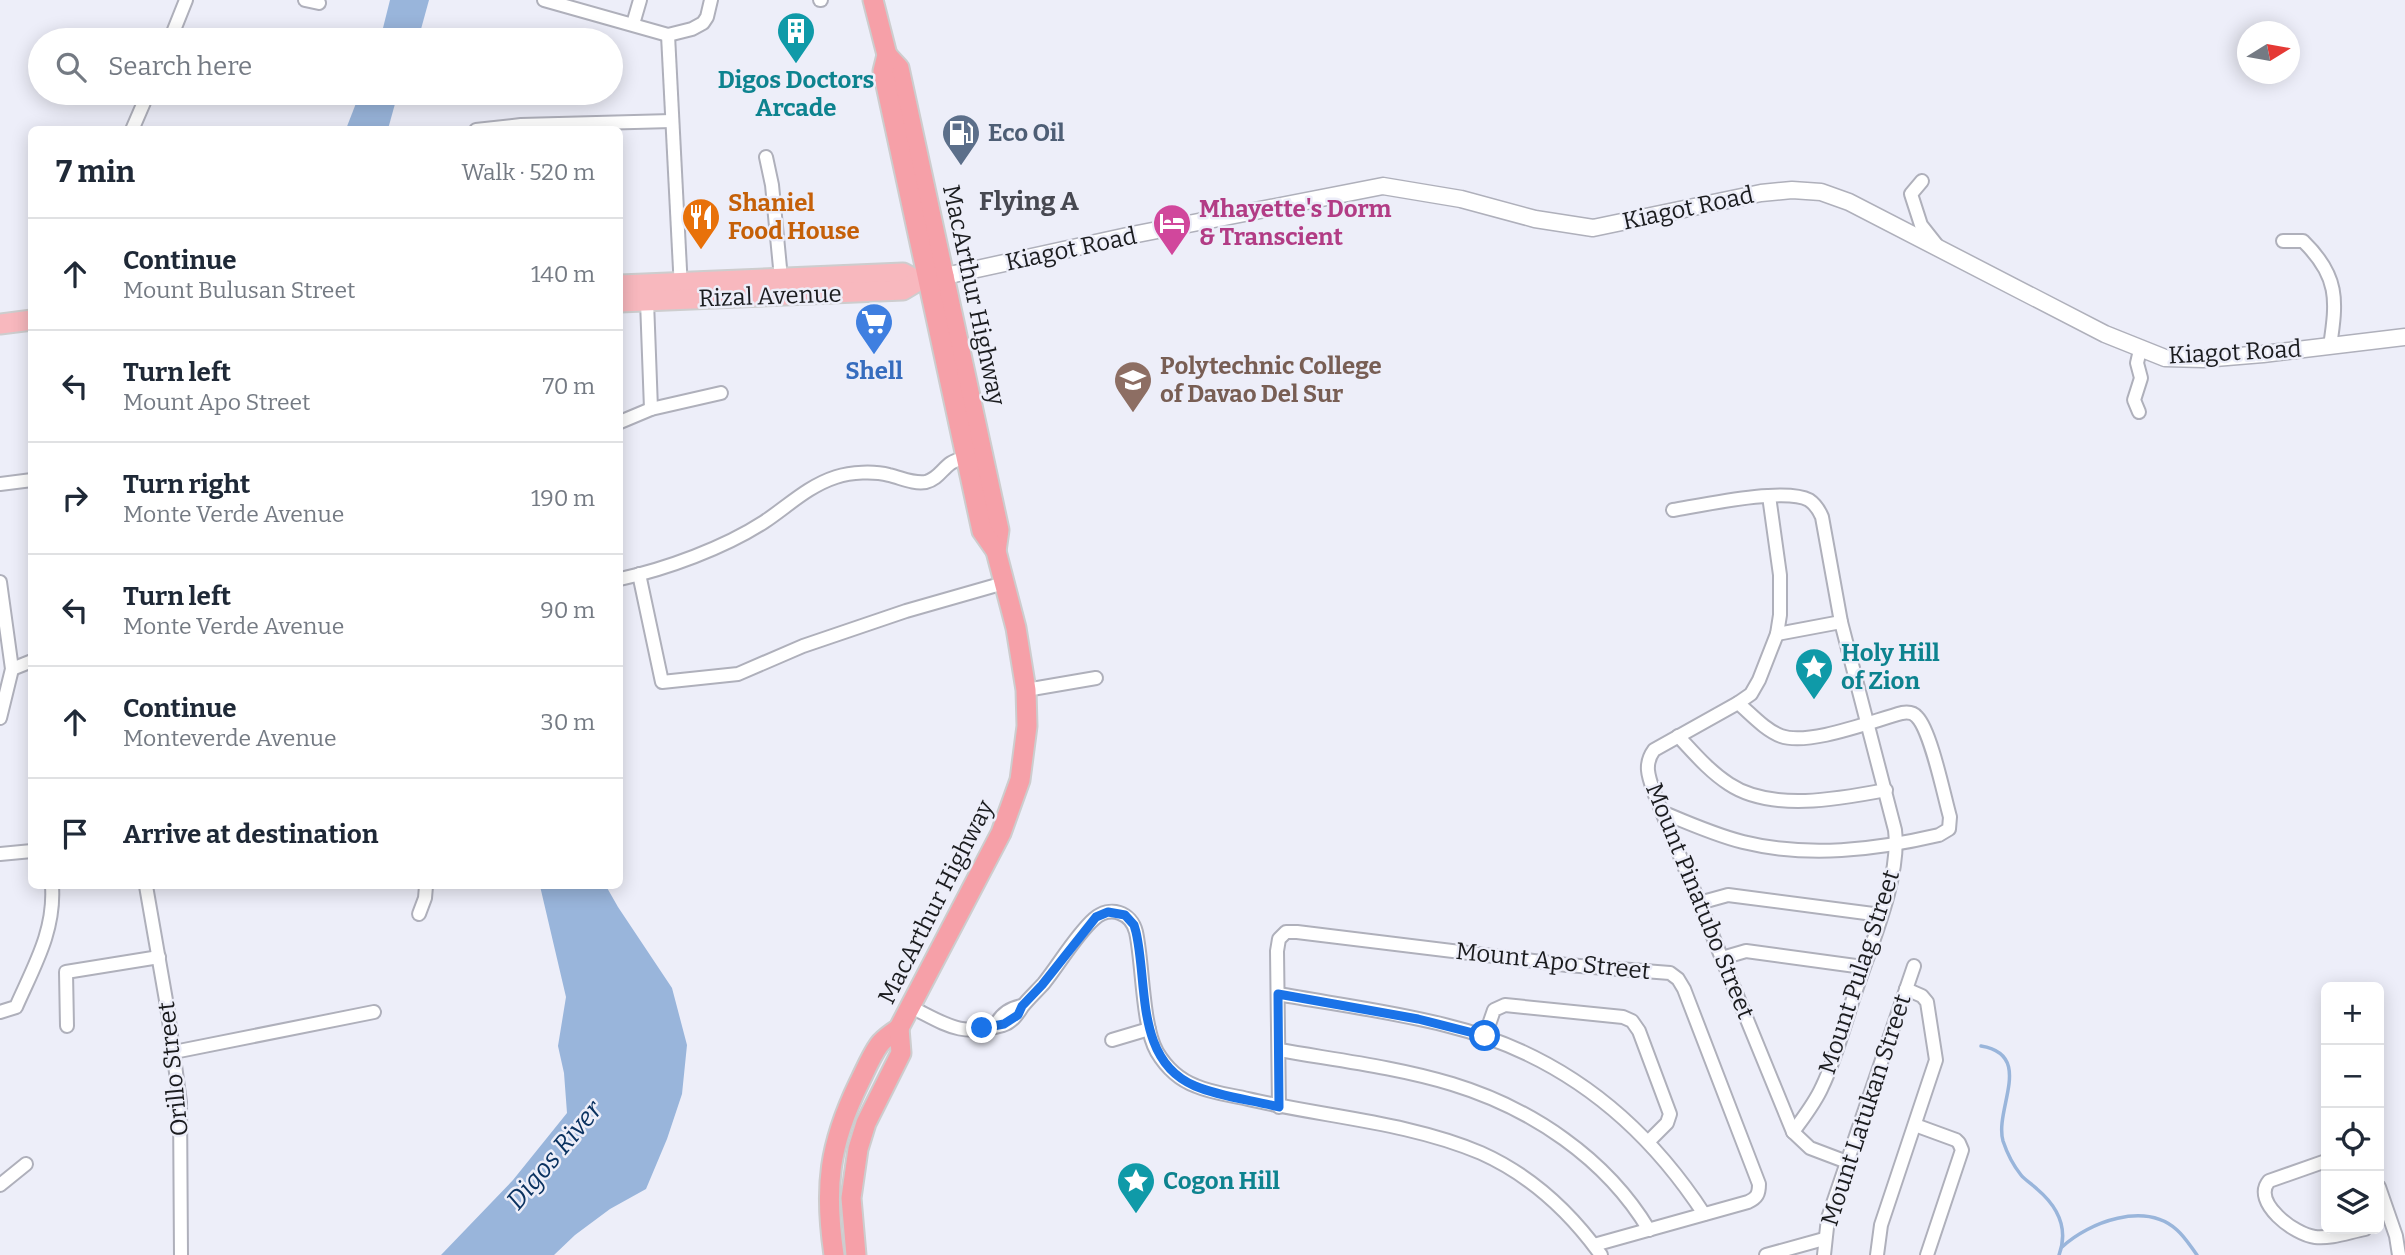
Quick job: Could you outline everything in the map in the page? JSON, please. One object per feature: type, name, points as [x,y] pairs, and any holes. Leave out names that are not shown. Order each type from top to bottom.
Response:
[{"type":"highway","name":"MacArthur Highway","points":[[834,1255],[828,1217],[830,1171],[835,1143],[846,1112],[880,1044],[900,1028],[1001,832],[1014,802],[1025,754],[1026,690],[1016,628],[996,551],[999,530],[973,456],[930,279],[883,71],[887,55],[873,0]]},
{"type":"highway","name":"MacArthur Highway","points":[[856,1255],[851,1198],[858,1149],[866,1123],[901,1053],[900,1028]]},
{"type":"main road","name":"Rizal Avenue","points":[[623,303],[647,301],[681,291],[781,278],[903,273],[930,279]]},
{"type":"main road","name":"Rizal Avenue","points":[[623,285],[681,291],[903,290],[930,279]]},
{"type":"main road","points":[[0,324],[28,320]]},
{"type":"street","points":[[175,28],[186,0]]},
{"type":"street","points":[[305,0],[319,3]]},
{"type":"street","points":[[544,0],[668,35],[692,29],[703,23],[711,0]]},
{"type":"street","points":[[591,13],[594,0]]},
{"type":"street","points":[[633,24],[640,0]]},
{"type":"street","points":[[668,35],[681,291]]},
{"type":"street","points":[[134,126],[143,105]]},
{"type":"street","points":[[512,126],[672,121]]},
{"type":"street","points":[[766,157],[772,185],[781,278]]},
{"type":"street","points":[[1922,181],[1910,194],[1921,225],[1940,250]]},
{"type":"street","name":"Kiagot Road","points":[[930,279],[1132,235],[1383,186],[1461,199],[1535,219],[1593,228],[1761,192],[1791,190],[1821,192],[1849,202],[2140,350],[2165,359],[2182,360],[2405,337]]},
{"type":"street","points":[[2283,241],[2303,242],[2319,257],[2333,286],[2335,310],[2330,346]]},
{"type":"street","points":[[647,301],[651,409]]},
{"type":"street","points":[[2139,412],[2134,400],[2141,378],[2137,363],[2140,350]]},
{"type":"street","points":[[623,421],[651,409],[721,393]]},
{"type":"street","points":[[623,578],[687,559],[727,541],[762,523],[816,486],[838,476],[886,474],[909,481],[926,482],[934,479],[954,461],[973,456]]},
{"type":"street","points":[[0,485],[28,481]]},
{"type":"street","name":"Mount Pulag Street","points":[[1769,496],[1788,495],[1808,500],[1816,506],[1822,517],[1841,622],[1886,790],[1897,845],[1881,915],[1822,1088],[1793,1132]]},
{"type":"street","points":[[1674,510],[1769,496]]},
{"type":"street","name":"Mount Pinatubo Street","points":[[1769,496],[1781,596],[1777,634],[1755,688],[1738,703],[1654,750],[1648,760],[1647,771],[1793,1132]]},
{"type":"street","points":[[639,574],[662,682],[738,674],[803,646],[867,624],[1004,583]]},
{"type":"street","points":[[0,582],[12,669],[0,718]]},
{"type":"street","points":[[1777,634],[1841,622]]},
{"type":"street","points":[[12,669],[28,663]]},
{"type":"street","points":[[1026,690],[1096,678]]},
{"type":"street","points":[[1662,812],[1742,842],[1773,848],[1837,851],[1897,845],[1939,835],[1949,829],[1951,817],[1926,734],[1914,714],[1902,713],[1815,737],[1791,738],[1772,732],[1738,703]]},
{"type":"street","points":[[1678,736],[1709,769],[1731,786],[1772,800],[1842,798],[1886,790]]},
{"type":"street","points":[[0,854],[28,851]]},
{"type":"street","points":[[0,1012],[16,1007],[45,942],[53,906],[52,889]]},
{"type":"street","name":"Orillo Street","points":[[147,889],[180,1102],[181,1255]]},
{"type":"street","points":[[418,914],[426,889]]},
{"type":"street","points":[[1699,903],[1728,895],[1881,915]]},
{"type":"street","points":[[911,1007],[960,1030],[1004,1024],[1018,1015],[1022,1006],[1096,917],[1108,912],[1119,912],[1130,919],[1136,932],[1149,1029],[1155,1050],[1185,1081],[1205,1089],[1279,1107],[1403,1130],[1479,1153],[1526,1178],[1552,1199],[1598,1250]]},
{"type":"street","name":"Mount Apo Street","points":[[1279,1107],[1277,944],[1282,935],[1290,931],[1567,965],[1670,973],[1684,989],[1759,1184],[1759,1191],[1753,1200],[1649,1230],[1598,1250]]},
{"type":"street","points":[[1722,958],[1746,951],[1863,967]]},
{"type":"street","points":[[67,1026],[66,972],[159,957]]},
{"type":"street","name":"Mount Latukan Street","points":[[1824,1255],[1828,1218],[1914,966]]},
{"type":"street","points":[[1877,1255],[1881,1225],[1935,1066],[1936,1054],[1927,1002],[1922,996],[1906,989]]},
{"type":"street","points":[[1278,994],[1418,1019],[1485,1036],[1515,1048],[1559,1071],[1606,1102],[1648,1142],[1704,1214]]},
{"type":"street","points":[[1485,1036],[1494,1010],[1505,1004],[1623,1017],[1632,1021],[1639,1031],[1670,1109],[1667,1123],[1648,1142]]},
{"type":"street","points":[[174,1052],[374,1012]]},
{"type":"street","points":[[1112,1040],[1149,1029]]},
{"type":"street","points":[[1279,1050],[1436,1079],[1479,1093],[1512,1108],[1560,1135],[1584,1154],[1622,1193],[1649,1230]]},
{"type":"street","points":[[1915,1125],[1956,1140],[1962,1150],[1927,1255]]},
{"type":"street","points":[[1793,1132],[1805,1145],[1847,1162]]},
{"type":"street","points":[[2321,1163],[2269,1181],[2263,1191],[2264,1199],[2269,1208],[2307,1235],[2326,1237],[2341,1234]]},
{"type":"street","points":[[0,1185],[26,1164]]},
{"type":"street","points":[[2385,1224],[2399,1255]]},
{"type":"street","points":[[1766,1255],[1825,1239]]},
{"type":"water","points":[[390,0],[429,0],[421,28],[383,28]]},
{"type":"water","points":[[355,105],[395,105],[389,126],[347,126]]},
{"type":"water","name":"Digos River","points":[[541,889],[608,889],[672,988],[687,1045],[682,1094],[646,1189],[610,1209],[575,1235],[554,1255],[441,1255],[513,1180],[567,1113],[564,1073],[558,1046],[566,997]]},
{"type":"waterway","points":[[1981,1046],[1997,1051],[2006,1060],[2009,1085],[2003,1114],[2003,1141],[2018,1171],[2044,1196],[2059,1218],[2063,1236],[2059,1255]]},
{"type":"waterway","points":[[2062,1247],[2102,1223],[2134,1216],[2164,1221],[2177,1230],[2197,1255]]},
{"type":"place","name":"Digos Doctors Arcade","points":[[796,65]]},
{"type":"place","name":"Eco Oil","points":[[961,167]]},
{"type":"place","name":"Shaniel Food House","points":[[701,251]]},
{"type":"place","name":"Mhayette's Dorm & Transcient","points":[[1172,257]]},
{"type":"place","name":"Shell","points":[[874,356]]},
{"type":"place","name":"Polytechnic College of Davao Del Sur","points":[[1133,414]]},
{"type":"place","name":"Holy Hill of Zion","points":[[1814,701]]},
{"type":"place","name":"Cogon Hill","points":[[1136,1215]]},
{"type":"district","name":"Flying A","points":[[1029,201]]},
{"type":"route","points":[[982,1028],[1004,1024],[1018,1015],[1022,1006],[1042,985],[1091,922],[1102,914],[1119,912],[1134,925],[1139,943],[1149,1029],[1155,1050],[1177,1076],[1195,1086],[1279,1107],[1278,994],[1418,1019],[1485,1036]]}]
